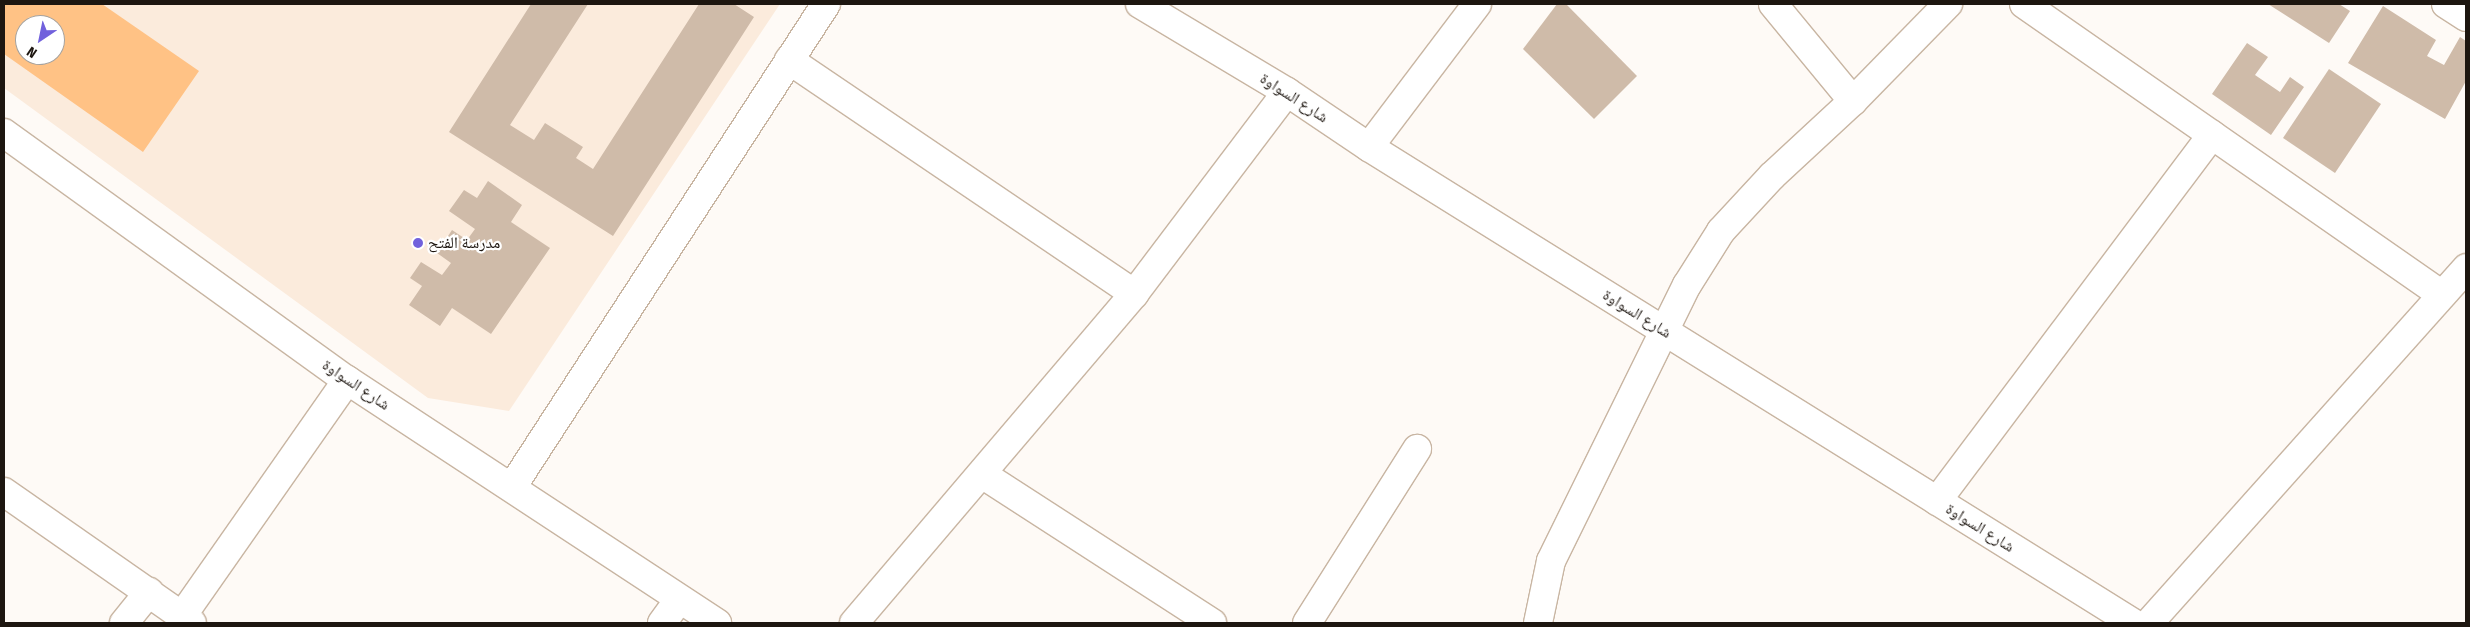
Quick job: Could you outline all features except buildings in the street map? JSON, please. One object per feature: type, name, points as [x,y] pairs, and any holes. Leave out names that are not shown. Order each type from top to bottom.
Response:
[{"type":"street","points":[[512,487],[826,4]]},
{"type":"street","points":[[1370,147],[1477,4]]},
{"type":"street","points":[[1773,4],[1853,100]]},
{"type":"street","points":[[1538,623],[1552,561],[1687,285],[1721,231],[1772,176],[1853,100],[1948,4]]},
{"type":"street","points":[[2024,4],[2442,295]]},
{"type":"street","name":"شارع السواوة","points":[[1157,8],[1370,147],[2133,623]]},
{"type":"street","points":[[789,60],[1134,294]]},
{"type":"street","points":[[854,623],[1134,294],[1287,92]]},
{"type":"street","name":"شارع السواوة","points":[[4,133],[346,380],[512,487],[679,600],[718,623]]},
{"type":"street","points":[[1937,501],[2212,135]]},
{"type":"street","points":[[2148,623],[2466,268]]},
{"type":"street","points":[[4,492],[187,619],[346,380]]},
{"type":"street","points":[[1307,623],[1417,449]]},
{"type":"street","points":[[982,474],[1212,623]]},
{"type":"street","points":[[124,623],[149,592]]},
{"type":"street","points":[[662,623],[679,600]]},
{"type":"shaded area","name":"مدرسة الفتح","points":[[4,4],[780,4],[509,411],[428,398],[4,88]]},
{"type":"shaded area","points":[[4,4],[102,4],[199,71],[143,152],[20,65],[65,65],[65,15],[15,15],[15,62],[4,54]]},
{"type":"place","name":"مدرسة الفتح","points":[[418,243]]}]
